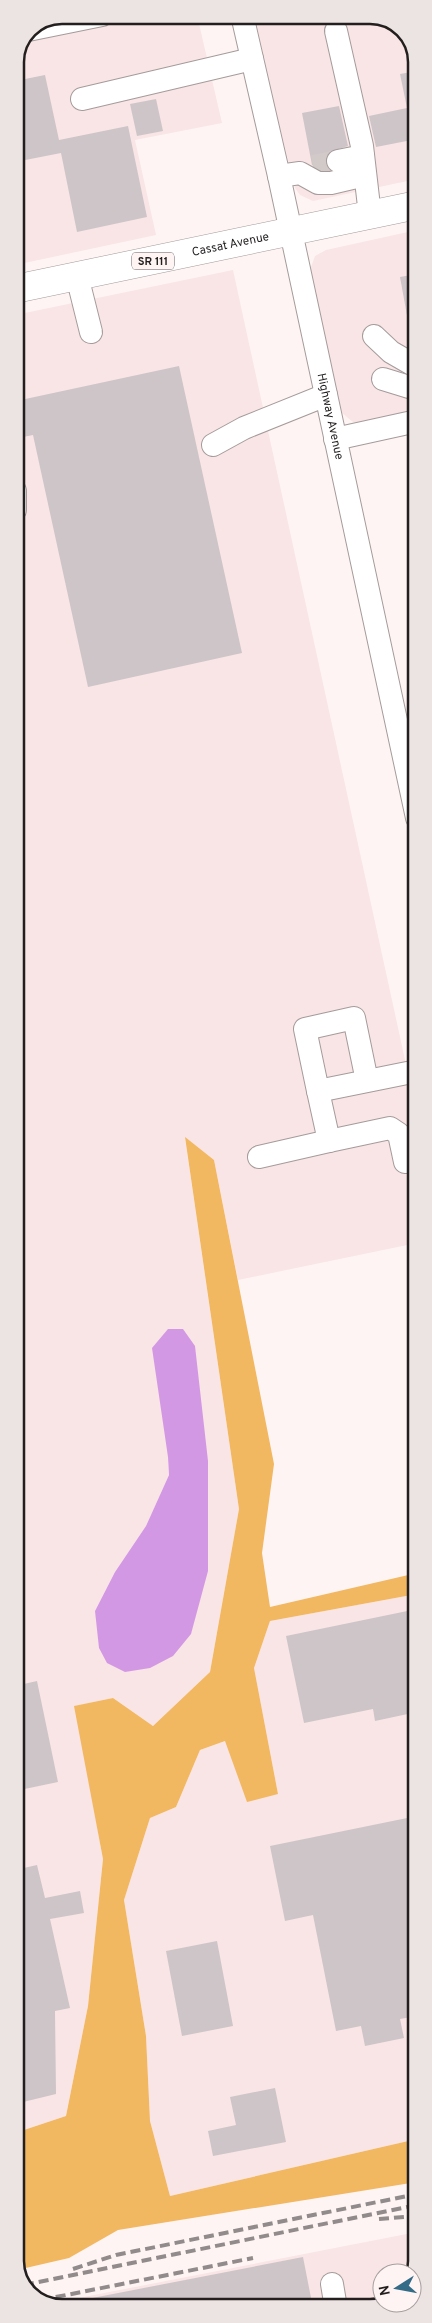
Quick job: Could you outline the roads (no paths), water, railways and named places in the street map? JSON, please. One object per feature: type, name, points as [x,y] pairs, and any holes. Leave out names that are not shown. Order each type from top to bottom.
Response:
[{"type":"main road","name":"Cassat Avenue","points":[[24,287],[370,215],[408,209]]},
{"type":"street","name":"Highway Avenue","points":[[244,24],[252,59],[297,172],[291,232],[408,776]]},
{"type":"street","points":[[336,31],[364,165],[370,215]]},
{"type":"street","points":[[82,100],[252,59]]},
{"type":"street","points":[[338,161],[364,165]]},
{"type":"street","points":[[297,172],[318,183],[331,183],[364,165]]},
{"type":"street","points":[[77,276],[90,332]]},
{"type":"street","points":[[374,336],[391,352],[408,362]]},
{"type":"street","points":[[383,379],[408,387]]},
{"type":"street","points":[[213,445],[244,428],[326,395]]},
{"type":"street","points":[[335,439],[408,423]]},
{"type":"street","points":[[328,1141],[305,1029],[354,1018],[367,1081]]},
{"type":"street","points":[[318,1091],[408,1073]]},
{"type":"street","points":[[259,1157],[390,1128],[399,1134],[405,1162]]},
{"type":"street","points":[[332,2284],[334,2299]]},
{"type":"tunnel","points":[[313,166],[338,161]]},
{"type":"railway","points":[[73,2269],[116,2255],[408,2196]]},
{"type":"railway","points":[[32,2283],[408,2207]]},
{"type":"railway","points":[[379,2219],[408,2217]]},
{"type":"railway","points":[[52,2298],[253,2258]]}]
